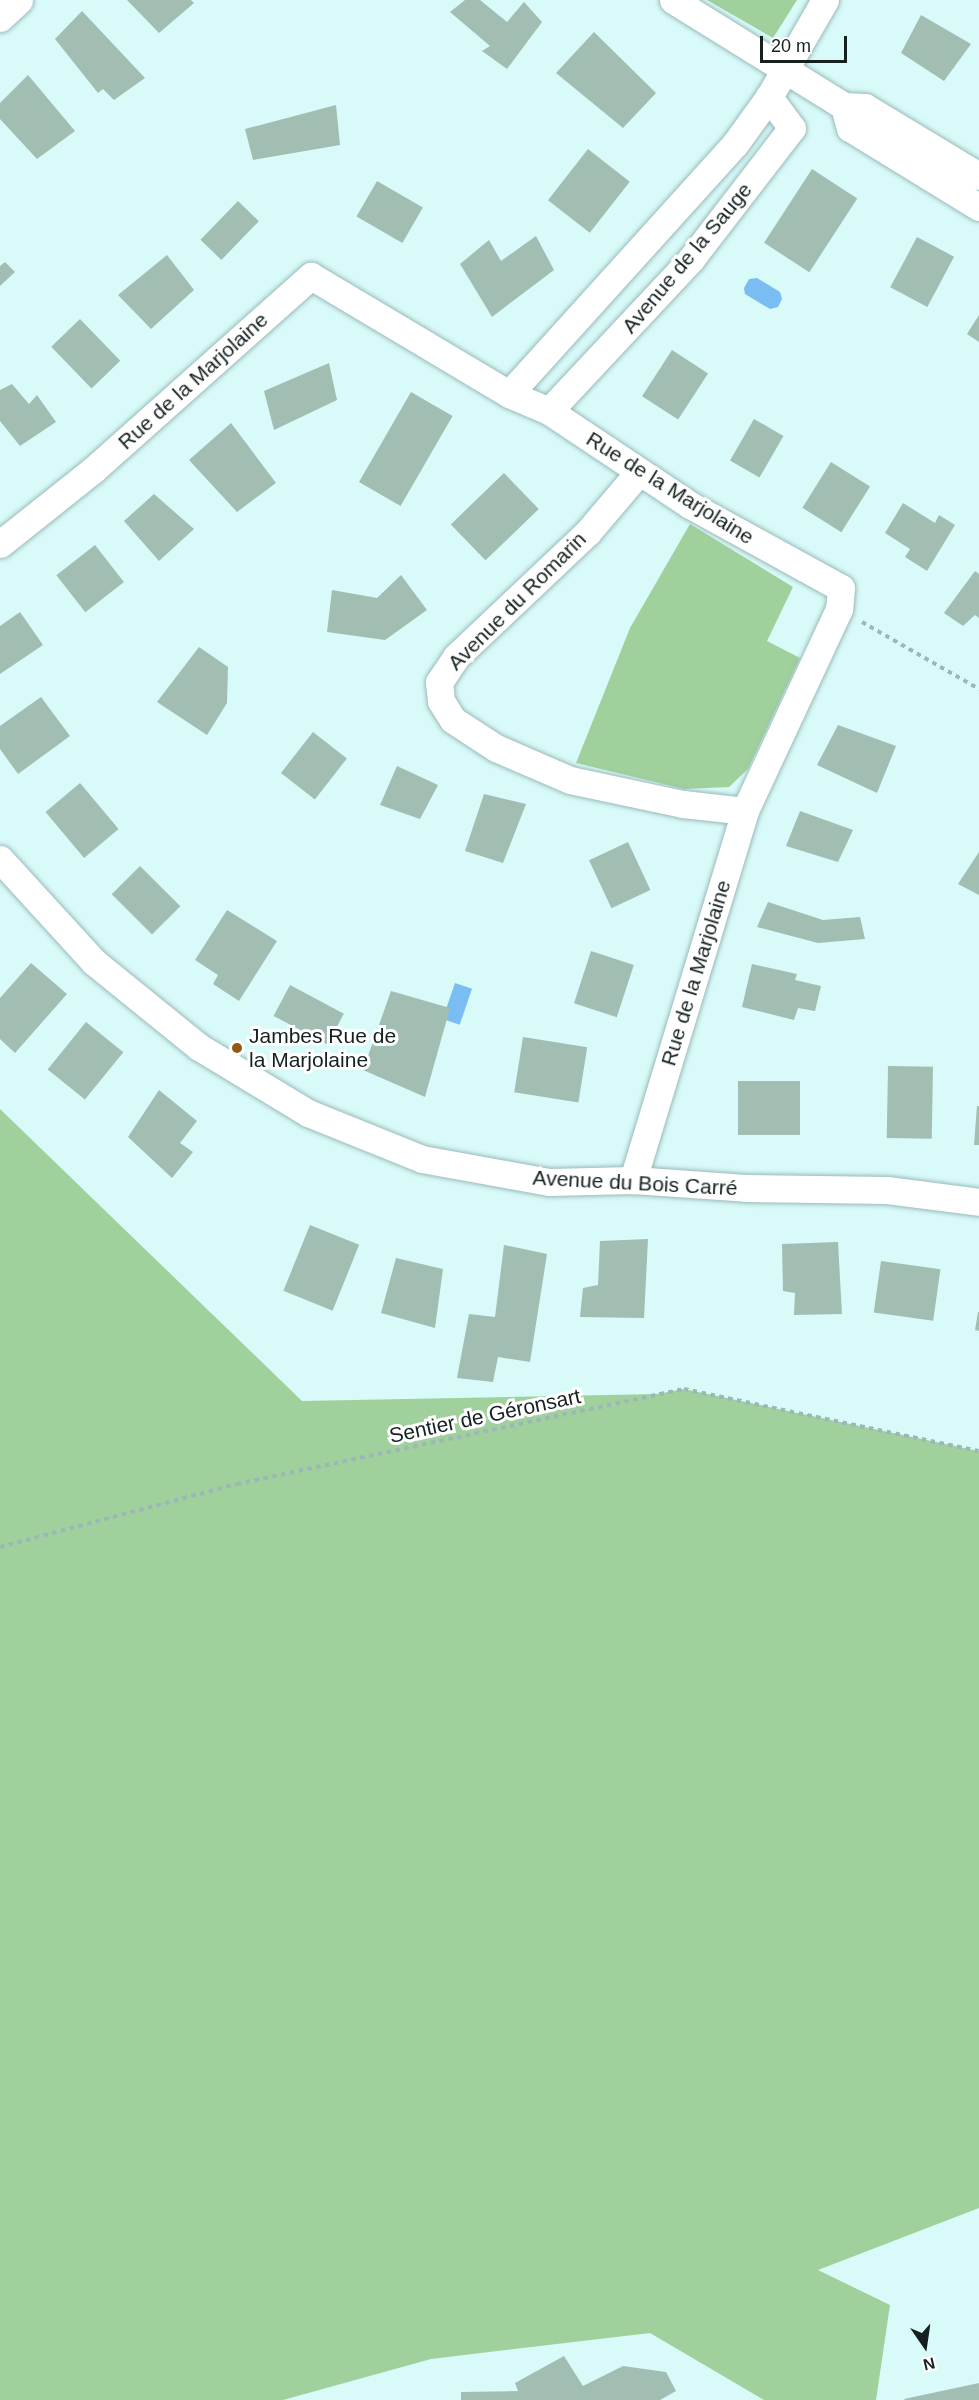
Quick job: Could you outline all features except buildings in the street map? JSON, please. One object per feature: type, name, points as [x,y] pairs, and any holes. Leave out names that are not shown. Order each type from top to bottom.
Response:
[{"type":"street","points":[[0,18],[19,0]]},
{"type":"street","points":[[674,0],[784,71],[844,106],[865,106],[979,176]]},
{"type":"street","name":"Avenue de la Sauge","points":[[509,394],[735,144],[768,97],[825,0]]},
{"type":"street","name":"Avenue de la Sauge","points":[[549,411],[691,259],[792,128],[768,97]]},
{"type":"street","points":[[844,106],[850,128],[979,207]]},
{"type":"street","name":"Rue de la Marjolaine","points":[[0,544],[93,470],[311,276],[509,394],[549,411],[638,473],[841,588],[839,609],[745,811],[633,1180]]},
{"type":"street","name":"Avenue du Romarin","points":[[638,473],[588,532],[456,657],[439,682],[441,701],[453,720],[496,748],[570,780],[683,804],[745,811]]},
{"type":"street","name":"Avenue du Bois Carré","points":[[0,859],[94,962],[199,1047],[308,1113],[422,1160],[549,1182],[633,1180],[746,1188],[887,1191],[979,1202]]},
{"type":"path","points":[[839,609],[979,689]]},
{"type":"path","name":"Sentier de Géronsart","points":[[0,1547],[237,1484],[684,1389],[979,1451]]},
{"type":"green space","points":[[707,0],[797,0],[773,38]]},
{"type":"green space","points":[[690,524],[793,587],[767,641],[800,658],[748,769],[729,787],[684,789],[576,763],[630,628]]},
{"type":"green space","points":[[0,1109],[302,1401],[657,1394],[684,1389],[979,1451],[979,2208],[818,2270],[890,2305],[876,2400],[764,2400],[650,2333],[431,2359],[283,2400],[0,2400]]},
{"type":"water","points":[[757,278],[780,292],[782,299],[778,307],[770,309],[745,294],[744,288],[749,279]]},
{"type":"water","points":[[455,983],[472,989],[460,1025],[443,1019]]},
{"type":"place","name":"Jambes Rue de la Marjolaine","points":[[237,1048]]}]
